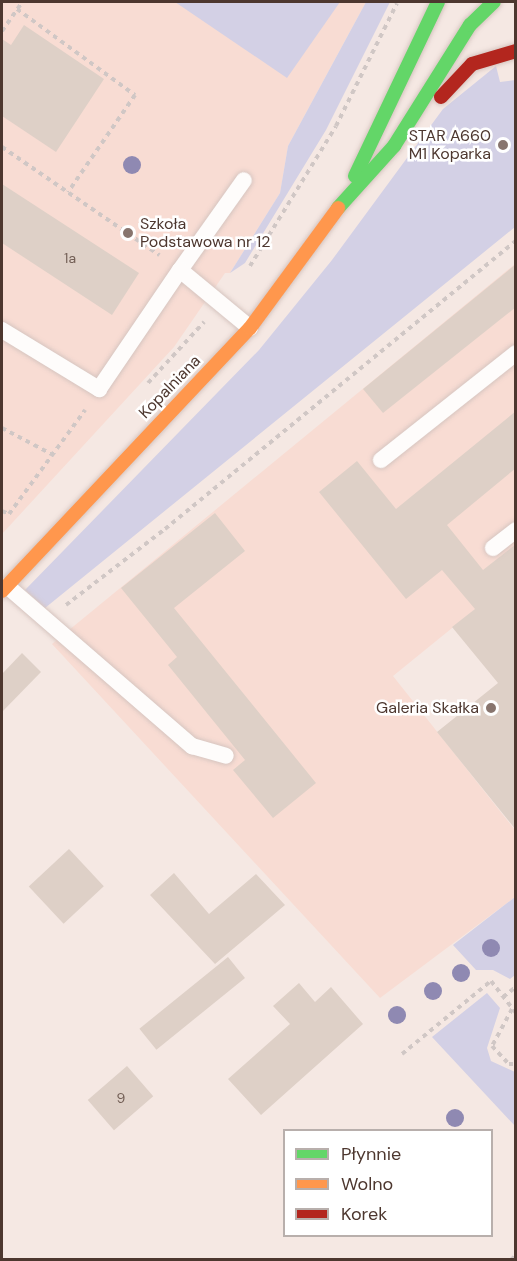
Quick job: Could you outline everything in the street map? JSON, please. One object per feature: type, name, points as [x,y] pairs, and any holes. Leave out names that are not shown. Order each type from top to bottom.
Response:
[{"type":"street","name":"Kopalniana","points":[[348,194],[438,2]]},
{"type":"street","name":"Kopalniana","points":[[4,588],[250,328],[348,194],[394,146],[470,25],[494,2]]},
{"type":"street","points":[[394,146],[472,64],[516,51]]},
{"type":"lane","points":[[2,330],[99,388],[244,180]]},
{"type":"lane","points":[[180,270],[250,328]]},
{"type":"lane","points":[[381,460],[516,352]]},
{"type":"lane","points":[[493,548],[516,530]]},
{"type":"lane","points":[[4,588],[192,746],[226,756]]},
{"type":"path","points":[[2,31],[22,2]]},
{"type":"path","points":[[17,9],[135,95],[68,192]]},
{"type":"path","points":[[2,147],[180,270]]},
{"type":"path","points":[[81,593],[516,242]]},
{"type":"path","points":[[2,511],[9,514],[55,456],[99,388]]},
{"type":"path","points":[[2,428],[55,456]]},
{"type":"path","points":[[402,1054],[491,981],[516,1013]]},
{"type":"path","points":[[503,997],[516,987]]},
{"type":"path","points":[[512,1009],[492,1046],[509,1064],[516,1064]]},
{"type":"path","points":[[510,1260],[516,1256]]},
{"type":"shaded area","name":"Szkoła Podstawowa nr 12","points":[[2,2],[366,2],[288,146],[280,193],[230,273],[225,273],[174,347],[2,534]]},
{"type":"shaded area","points":[[175,2],[340,2],[287,78]]},
{"type":"shaded area","points":[[366,2],[390,2],[326,130],[245,263],[230,273],[280,193],[288,146]]},
{"type":"shaded area","points":[[496,66],[500,82],[515,80],[515,227],[45,608],[25,590],[259,350],[332,260],[443,109]]},
{"type":"shaded area","points":[[515,264],[515,577],[393,676],[515,830],[515,897],[380,998],[52,644]]},
{"type":"shaded area","points":[[515,897],[515,975],[510,979],[493,970],[476,970],[453,945]]},
{"type":"shaded area","points":[[487,993],[500,1008],[487,1048],[491,1061],[515,1072],[515,1126],[432,1037]]},
{"type":"building","points":[[24,25],[104,79],[56,152],[2,116],[2,39],[11,45]]},
{"type":"building","points":[[2,184],[139,273],[112,315],[2,243]]},
{"type":"building","points":[[516,264],[516,307],[383,413],[363,389]]},
{"type":"building","points":[[516,411],[516,468],[447,525],[483,570],[516,544],[516,830],[437,732],[498,683],[452,627],[475,609],[442,570],[406,599],[319,492],[357,461],[396,509]]},
{"type":"building","points":[[215,513],[245,551],[174,608],[316,783],[273,818],[233,770],[245,760],[168,665],[177,657],[121,588]]},
{"type":"building","points":[[22,653],[41,672],[2,712],[2,674]]},
{"type":"building","points":[[69,849],[104,886],[64,924],[29,887]]},
{"type":"building","points":[[174,873],[209,914],[256,874],[285,905],[215,964],[150,895]]},
{"type":"building","points":[[228,957],[245,978],[156,1050],[139,1029]]},
{"type":"building","points":[[299,983],[315,1002],[331,987],[363,1024],[261,1115],[228,1079],[290,1024],[273,1006]]},
{"type":"building","points":[[127,1066],[153,1096],[114,1130],[88,1100]]},
{"type":"traffic: fast","points":[[355,176],[438,2]]},
{"type":"traffic: fast","points":[[338,208],[394,146],[470,25],[494,2]]},
{"type":"traffic: slow","points":[[2,591],[250,328],[338,208]]},
{"type":"traffic: jam","points":[[441,97],[472,64],[516,51]]},
{"type":"place","name":"STAR A660 M1 Koparka","points":[[503,145]]},
{"type":"place","name":"Szkoła Podstawowa nr 12","points":[[128,233]]},
{"type":"place","name":"Galeria Skałka","points":[[491,708]]}]
